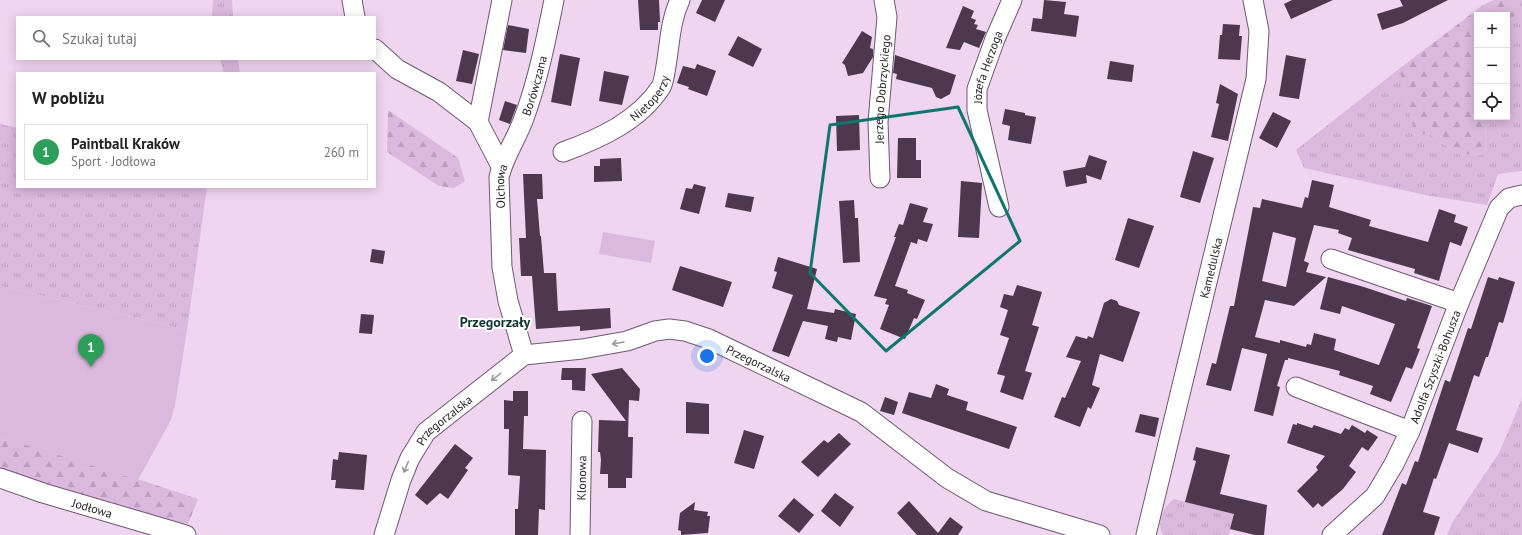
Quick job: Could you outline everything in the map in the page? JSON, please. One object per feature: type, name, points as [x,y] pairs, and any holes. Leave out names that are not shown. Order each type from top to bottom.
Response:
[{"type":"street","points":[[352,0],[355,16]]},
{"type":"street","points":[[478,122],[502,0]]},
{"type":"street","name":"Borówczana","points":[[502,166],[520,131],[531,100],[554,0]]},
{"type":"street","name":"Nietoperzy","points":[[562,152],[596,140],[628,121],[662,86],[671,27],[680,0]]},
{"type":"street","name":"Jerzego Dobrzyckiego","points":[[880,178],[878,122],[887,17],[884,0]]},
{"type":"street","name":"Józefa Herzoga","points":[[999,207],[977,110],[977,89],[995,39],[1012,0]]},
{"type":"street","name":"Kamedulska","points":[[1146,535],[1256,79],[1259,31],[1253,0]]},
{"type":"street","name":"Olchowa","points":[[376,50],[397,69],[439,92],[478,122],[502,166],[499,177],[502,267],[508,301],[524,355]]},
{"type":"street","name":"Adolfa Szyszki-Bohusza","points":[[1332,535],[1375,496],[1394,464],[1410,430],[1459,303],[1499,208],[1509,198],[1522,195]]},
{"type":"street","name":"Adolfa Szyszki-Bohusza","points":[[1331,259],[1459,303]]},
{"type":"street","name":"Przegorzalska","points":[[384,535],[400,480],[410,458],[426,432],[524,355],[582,349],[627,341],[668,328],[685,331],[709,339],[861,412],[947,478],[986,501],[1100,535]]},
{"type":"street","name":"Adolfa Szyszki-Bohusza","points":[[1296,387],[1410,430]]},
{"type":"street","name":"Klonowa","points":[[580,535],[582,421]]},
{"type":"street","name":"Jodłowa","points":[[0,478],[43,493],[186,535]]},
{"type":"highlighted area","points":[[958,107],[1020,241],[886,351],[810,273],[830,125]]},
{"type":"green space","points":[[213,0],[232,0],[233,16],[212,16]]},
{"type":"green space","points":[[1494,0],[1522,0],[1522,5],[1518,8],[1510,24],[1510,12],[1474,12],[1474,120],[1485,120],[1486,155],[1458,154],[1428,133],[1415,136],[1399,69],[1483,5]]},
{"type":"green space","points":[[1522,5],[1522,171],[1498,174],[1487,205],[1425,195],[1304,168],[1296,150],[1399,69],[1415,136],[1428,133],[1458,154],[1486,155],[1485,120],[1510,120],[1510,24],[1518,7]]},
{"type":"green space","points":[[220,60],[238,60],[240,72],[224,72]]},
{"type":"green space","points":[[388,110],[458,158],[465,181],[454,188],[439,186],[387,152]]},
{"type":"green space","points":[[0,124],[16,128],[16,188],[207,188],[187,330],[0,286]]},
{"type":"green space","points":[[603,232],[655,241],[651,263],[599,254]]},
{"type":"green space","points":[[0,286],[187,330],[175,405],[171,420],[138,480],[0,437]]},
{"type":"green space","points":[[1522,399],[1522,535],[1447,535],[1452,523],[1499,453]]},
{"type":"green space","points":[[0,437],[80,460],[198,499],[188,524],[99,503],[0,470]]},
{"type":"green space","points":[[1174,499],[1234,514],[1229,535],[1163,535],[1160,525],[1161,516],[1166,507]]},
{"type":"building","points":[[638,0],[659,0],[660,22],[658,22],[658,30],[640,30]]},
{"type":"building","points":[[702,0],[725,0],[715,22],[696,13]]},
{"type":"building","points":[[1044,0],[1066,2],[1064,14],[1079,16],[1076,37],[1031,31],[1033,18],[1042,19]]},
{"type":"building","points":[[1292,0],[1333,0],[1291,19],[1284,4]]},
{"type":"building","points":[[1400,0],[1448,0],[1403,23],[1382,30],[1377,14],[1403,6]]},
{"type":"building","points":[[963,6],[974,11],[971,18],[976,20],[974,24],[978,25],[976,29],[986,32],[979,48],[964,42],[960,50],[946,48]]},
{"type":"building","points":[[1223,24],[1240,25],[1239,36],[1242,36],[1240,60],[1218,59],[1220,35],[1222,35]]},
{"type":"building","points":[[508,25],[529,29],[526,53],[503,50]]},
{"type":"building","points":[[862,31],[872,37],[870,48],[873,49],[873,57],[863,73],[848,76],[845,65],[842,63]]},
{"type":"building","points":[[738,36],[762,49],[753,67],[728,55]]},
{"type":"building","points":[[463,50],[479,54],[472,84],[456,81]]},
{"type":"building","points":[[560,54],[580,58],[571,106],[551,102]]},
{"type":"building","points":[[895,55],[956,75],[950,94],[941,99],[936,97],[932,88],[896,79],[897,74],[893,73]]},
{"type":"building","points":[[1286,55],[1306,59],[1299,99],[1279,96]]},
{"type":"building","points":[[1110,61],[1134,65],[1132,82],[1107,79]]},
{"type":"building","points":[[697,64],[716,71],[707,96],[677,83],[683,66],[695,69]]},
{"type":"building","points":[[604,71],[629,76],[622,105],[599,101]]},
{"type":"building","points":[[1220,84],[1238,94],[1228,141],[1211,137],[1219,104],[1216,103]]},
{"type":"building","points":[[505,101],[517,105],[510,124],[499,120]]},
{"type":"building","points":[[1005,109],[1036,117],[1031,144],[1008,140],[1010,126],[1002,124]]},
{"type":"building","points":[[1273,112],[1291,121],[1277,148],[1259,138]]},
{"type":"building","points":[[859,115],[860,150],[837,151],[836,116]]},
{"type":"building","points":[[898,138],[916,138],[916,160],[921,160],[921,178],[897,178]]},
{"type":"building","points":[[1193,151],[1214,158],[1200,203],[1180,197]]},
{"type":"building","points":[[1089,155],[1107,161],[1101,180],[1086,175],[1087,183],[1066,187],[1063,171],[1085,167]]},
{"type":"building","points":[[621,158],[622,181],[594,182],[594,166],[600,166],[600,159]]},
{"type":"building","points":[[523,174],[542,174],[543,199],[537,199],[544,273],[556,273],[558,311],[610,308],[611,328],[580,331],[580,326],[536,329],[532,276],[521,276],[519,238],[526,238]]},
{"type":"building","points":[[1312,180],[1334,185],[1329,207],[1371,220],[1369,226],[1428,242],[1439,209],[1456,215],[1454,222],[1468,227],[1461,246],[1450,242],[1439,281],[1414,273],[1415,269],[1348,250],[1352,238],[1338,233],[1339,230],[1314,225],[1304,261],[1309,263],[1306,272],[1326,277],[1294,306],[1265,300],[1255,337],[1280,343],[1280,340],[1306,347],[1307,344],[1311,345],[1314,333],[1336,339],[1334,350],[1379,365],[1395,324],[1342,306],[1340,314],[1320,309],[1328,277],[1406,301],[1407,298],[1432,306],[1417,348],[1420,349],[1412,369],[1406,367],[1391,402],[1370,394],[1373,386],[1339,375],[1340,371],[1288,358],[1288,360],[1285,360],[1277,386],[1280,387],[1273,416],[1254,411],[1267,354],[1242,348],[1231,391],[1206,385],[1212,363],[1216,364],[1230,306],[1234,306],[1253,207],[1260,208],[1262,199],[1302,208],[1305,197],[1308,198]],"holes":[[[1273,232],[1296,238],[1286,287],[1262,281]]]},
{"type":"building","points":[[961,181],[982,183],[979,238],[958,237]]},
{"type":"building","points":[[694,184],[706,187],[699,214],[680,209],[686,188],[692,189]]},
{"type":"building","points":[[728,193],[754,197],[751,212],[725,207]]},
{"type":"building","points":[[854,200],[855,218],[858,218],[860,262],[843,263],[839,201]]},
{"type":"building","points":[[910,203],[928,208],[923,222],[933,224],[927,242],[918,239],[917,244],[911,242],[895,286],[908,290],[907,293],[925,300],[917,319],[914,318],[905,339],[880,329],[889,305],[885,304],[887,299],[874,296],[896,237],[894,237],[899,224],[903,225]]},
{"type":"building","points":[[1128,218],[1154,226],[1139,268],[1115,260]]},
{"type":"building","points":[[372,249],[385,251],[383,264],[370,262]]},
{"type":"building","points":[[778,257],[817,269],[807,309],[834,313],[835,309],[856,314],[851,340],[838,337],[837,342],[825,339],[828,326],[803,321],[789,357],[772,351],[793,295],[772,288],[777,272],[774,271]]},
{"type":"building","points":[[680,266],[732,282],[723,307],[672,290]]},
{"type":"building","points":[[1488,277],[1498,280],[1499,277],[1515,282],[1503,323],[1499,322],[1488,357],[1486,357],[1479,377],[1474,375],[1456,430],[1483,438],[1478,453],[1449,443],[1436,479],[1434,478],[1423,512],[1440,517],[1434,535],[1382,535],[1402,483],[1406,485],[1415,461],[1418,462],[1445,380],[1450,382],[1468,328],[1471,329]]},
{"type":"building","points":[[1017,285],[1042,292],[1032,325],[1039,327],[1025,371],[1032,373],[1023,400],[1000,392],[1005,376],[997,374],[1009,338],[1000,335],[1008,310],[1000,307],[1004,294],[1013,296]]},
{"type":"building","points":[[1111,299],[1117,301],[1119,305],[1140,312],[1123,362],[1100,354],[1092,385],[1100,388],[1091,409],[1088,407],[1080,427],[1054,417],[1062,397],[1065,398],[1081,361],[1066,357],[1076,336],[1087,339],[1088,336],[1093,338],[1104,303]]},
{"type":"building","points":[[361,314],[374,315],[372,334],[359,333]]},
{"type":"building","points":[[562,368],[586,368],[585,391],[572,390],[572,380],[561,380]]},
{"type":"building","points":[[622,368],[640,389],[639,401],[629,400],[628,437],[633,437],[632,478],[626,478],[626,488],[608,488],[608,474],[600,474],[601,460],[600,452],[598,452],[599,420],[626,421],[591,374]]},
{"type":"building","points":[[936,384],[949,389],[947,395],[968,402],[966,410],[1017,427],[1009,449],[902,413],[909,392],[931,398]]},
{"type":"building","points":[[513,391],[528,391],[528,416],[524,416],[523,449],[546,450],[545,510],[539,509],[538,535],[515,535],[515,509],[518,509],[520,476],[508,475],[509,429],[504,429],[504,400],[513,401]]},
{"type":"building","points":[[885,397],[898,402],[894,415],[880,411]]},
{"type":"building","points":[[686,402],[709,404],[709,434],[686,433]]},
{"type":"building","points":[[1140,414],[1159,418],[1155,437],[1135,432]]},
{"type":"building","points":[[1297,423],[1312,428],[1314,425],[1341,434],[1345,428],[1349,430],[1352,425],[1365,433],[1367,430],[1378,437],[1368,451],[1362,447],[1349,466],[1356,472],[1343,489],[1322,507],[1318,503],[1313,508],[1297,491],[1318,470],[1316,467],[1325,456],[1287,443],[1293,424],[1297,425]]},
{"type":"building","points":[[744,430],[764,436],[754,469],[734,463]]},
{"type":"building","points":[[839,433],[851,444],[818,477],[801,462],[824,440],[828,443]]},
{"type":"building","points":[[455,444],[473,458],[465,468],[468,470],[448,499],[440,493],[427,505],[415,495]]},
{"type":"building","points":[[1196,447],[1230,455],[1220,494],[1267,505],[1264,535],[1255,535],[1230,529],[1234,514],[1185,502],[1196,461],[1193,460]]},
{"type":"building","points":[[339,452],[367,455],[364,490],[335,488],[336,480],[331,480],[333,459],[338,460]]},
{"type":"building","points":[[835,493],[854,507],[840,527],[821,511]]},
{"type":"building","points":[[794,498],[814,515],[799,533],[778,516]]},
{"type":"building","points":[[909,501],[938,533],[950,517],[963,527],[958,535],[917,535],[897,513]]},
{"type":"building","points":[[695,502],[694,510],[708,512],[707,516],[710,516],[708,533],[681,535],[681,531],[678,530],[680,513]]},
{"type":"place","name":"Paintball Kraków","points":[[91,367]]},
{"type":"district","name":"Przegorzały","points":[[495,322]]}]
